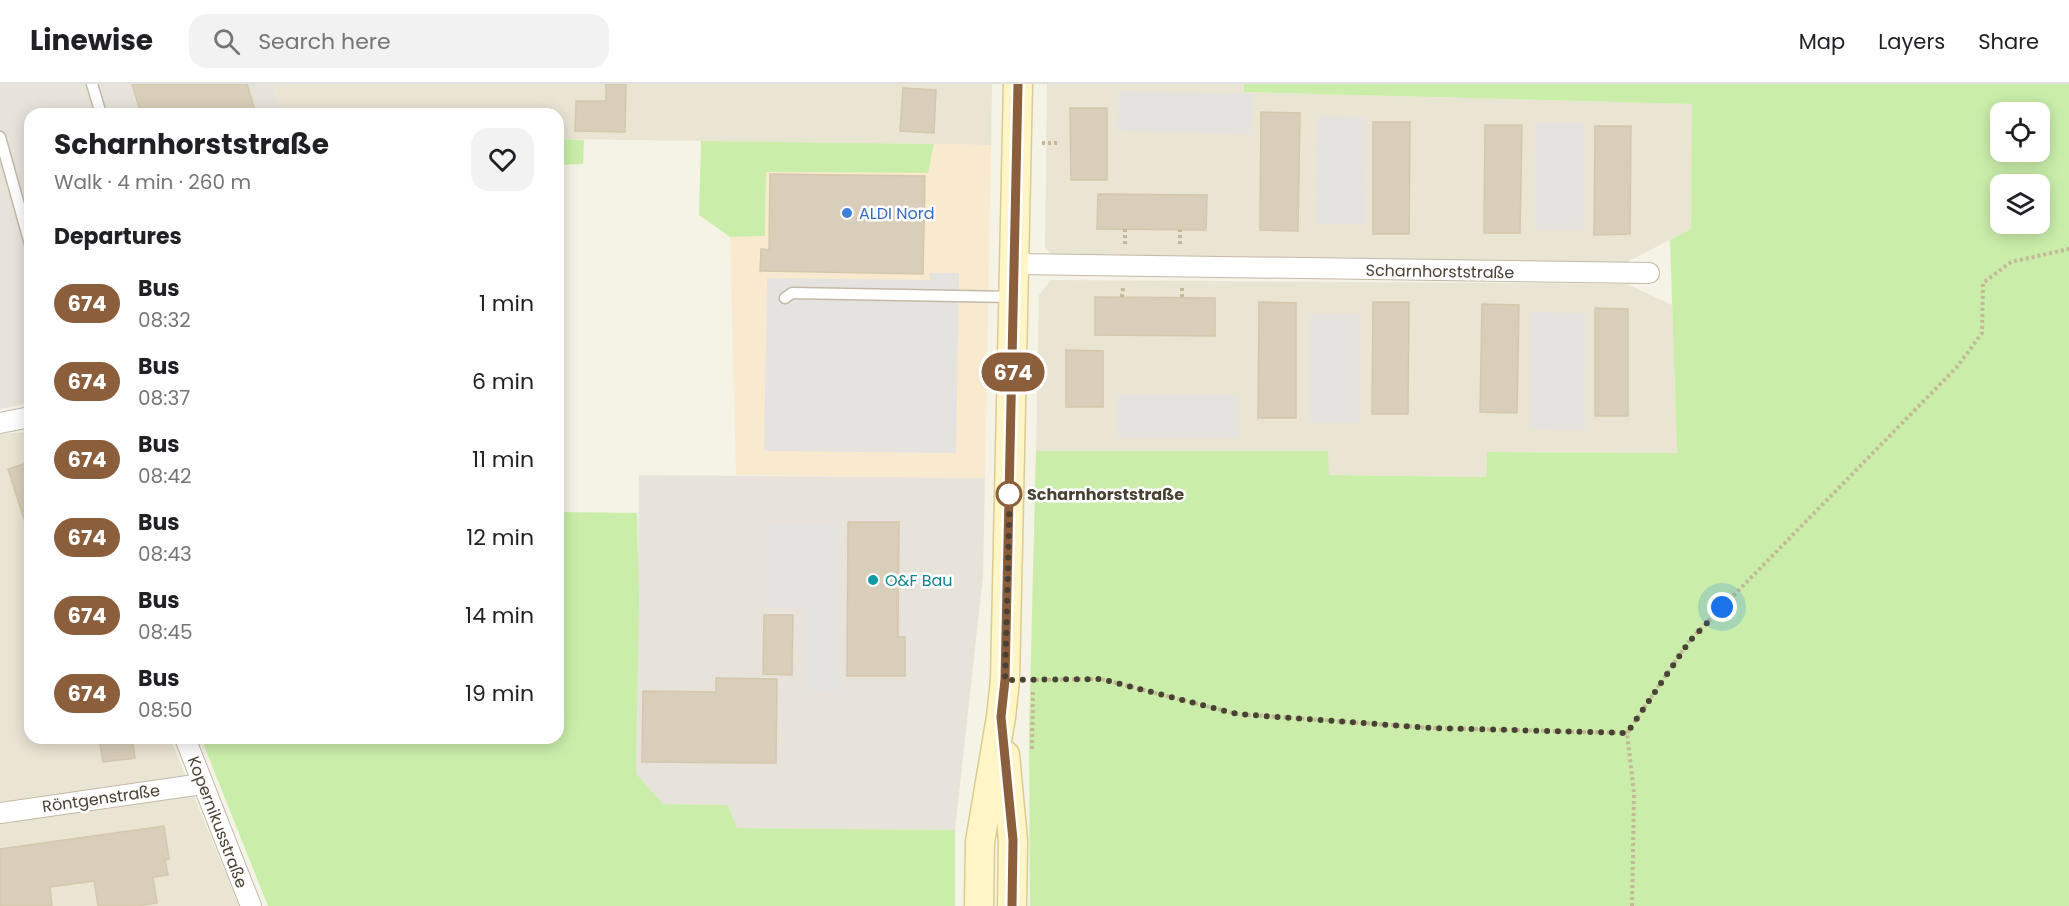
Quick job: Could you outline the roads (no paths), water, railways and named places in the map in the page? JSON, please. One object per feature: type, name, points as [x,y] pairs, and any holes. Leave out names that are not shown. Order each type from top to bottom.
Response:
[{"type":"street","points":[[979,906],[980,842],[1005,680],[1018,84]]},
{"type":"street","name":"Scharnhorststraße","points":[[1015,264],[1649,273]]},
{"type":"street","points":[[0,423],[24,418]]},
{"type":"street","points":[[1001,717],[1013,840],[1012,906]]},
{"type":"street","name":"Kopernikusstraße","points":[[187,744],[251,906]]},
{"type":"street","name":"Röntgenstraße","points":[[0,813],[202,784]]},
{"type":"lane","points":[[92,84],[99,108]]},
{"type":"lane","points":[[0,137],[2,153],[24,224]]},
{"type":"lane","points":[[785,298],[792,293],[1015,297]]},
{"type":"place","name":"ALDI Nord","points":[[847,213]]},
{"type":"place","name":"Scharnhorststraße","points":[[1009,494]]},
{"type":"place","name":"O&F Bau","points":[[873,580]]}]
